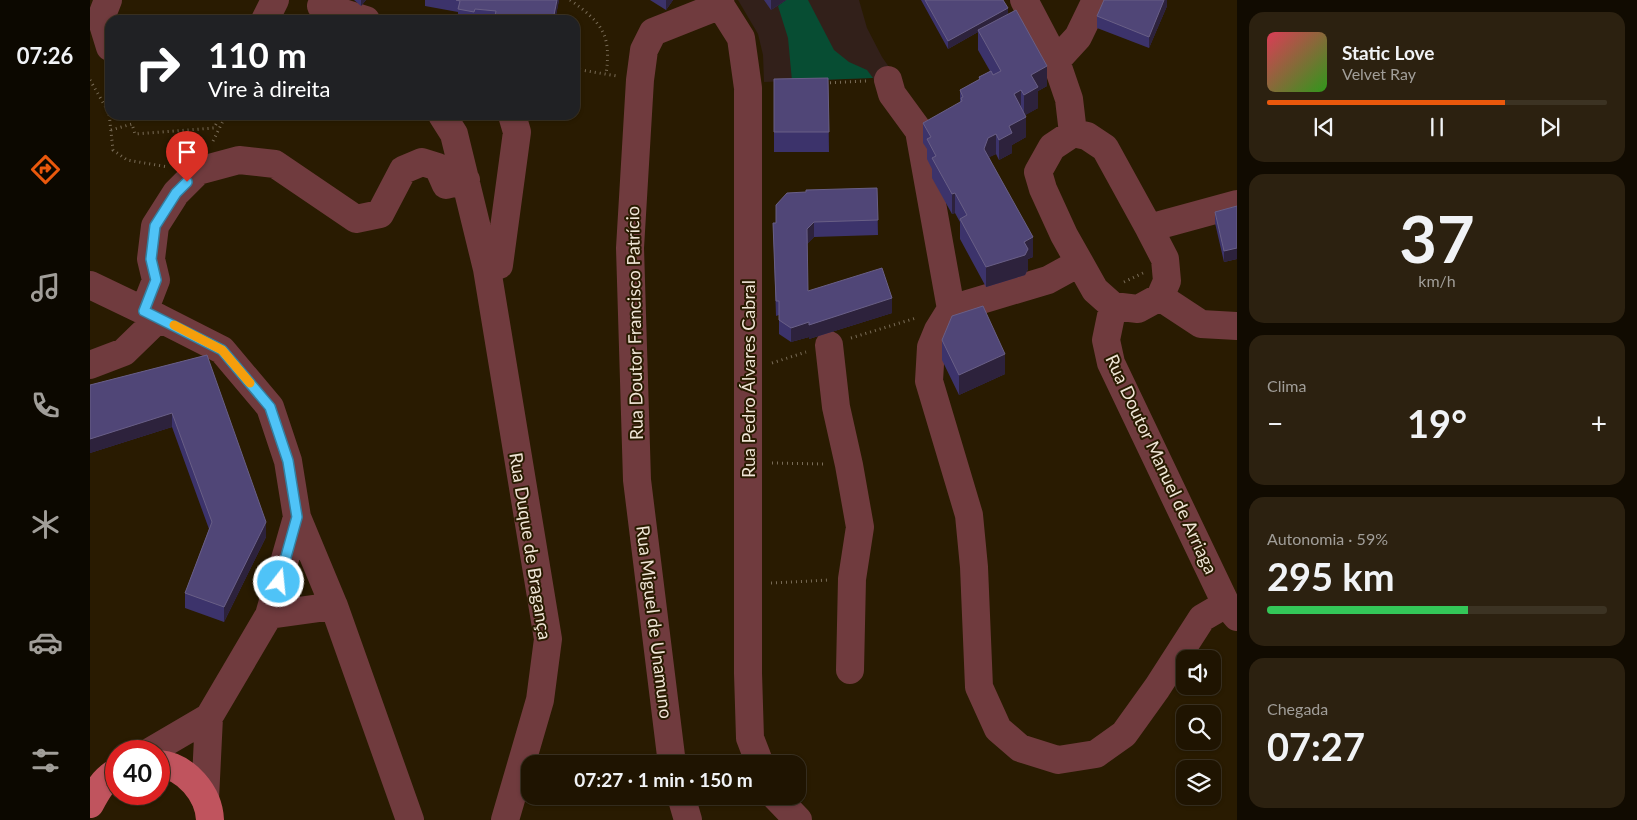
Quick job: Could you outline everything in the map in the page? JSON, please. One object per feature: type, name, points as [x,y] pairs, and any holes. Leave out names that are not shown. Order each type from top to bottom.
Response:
[{"type":"main road","points":[[170,768],[181,771],[195,783],[208,809]]},
{"type":"main road","points":[[90,804],[98,789],[105,782]]},
{"type":"street","points":[[268,15],[275,0]]},
{"type":"street","points":[[1024,0],[1056,60],[1069,99],[1073,133]]},
{"type":"street","points":[[1056,60],[1078,37],[1096,0]]},
{"type":"street","name":"Rua Doutor Francisco Patrício","points":[[637,480],[630,248],[640,80],[644,50],[653,32],[719,2]]},
{"type":"street","name":"Rua Pedro Álvares Cabral","points":[[719,2],[741,38],[748,88],[748,584],[750,738],[757,755]]},
{"type":"street","points":[[325,9],[347,15]]},
{"type":"street","points":[[878,80],[892,94],[919,131],[951,309]]},
{"type":"street","name":"Rua Duque de Bragança","points":[[445,120],[454,134],[487,269],[548,639],[540,700],[505,820]]},
{"type":"street","points":[[487,269],[499,265],[517,132],[513,120]]},
{"type":"street","points":[[1073,133],[1087,136],[1104,148],[1150,228],[1164,259],[1167,281],[1160,297],[1138,309],[1104,298],[1079,263],[1043,189],[1038,172],[1052,147],[1073,133]]},
{"type":"street","points":[[90,365],[124,352],[152,314],[156,280],[151,259],[155,226],[176,193],[198,171],[238,160],[275,164],[356,219],[380,214],[403,170],[422,162],[438,167],[446,185],[466,180]]},
{"type":"street","points":[[1150,228],[1237,204]]},
{"type":"street","points":[[1079,263],[1048,280],[951,309],[938,330],[931,347],[929,382],[969,515],[974,567],[979,687],[998,729],[1020,748],[1058,760],[1096,754],[1124,734],[1157,688],[1202,618],[1231,611]]},
{"type":"street","points":[[90,285],[222,350],[270,407],[288,461],[297,517],[334,606],[410,820]]},
{"type":"street","points":[[1160,297],[1201,324],[1237,326]]},
{"type":"street","name":"Rua Doutor Manuel de Arriaga","points":[[1104,298],[1106,340],[1111,363],[1231,611]]},
{"type":"street","points":[[828,345],[836,407],[860,527],[852,579],[850,670]]},
{"type":"street","name":"Rua Miguel de Unamuno","points":[[637,480],[671,755]]},
{"type":"street","points":[[169,740],[209,716],[269,614],[297,517]]},
{"type":"street","points":[[269,614],[334,606]]},
{"type":"street","points":[[208,809],[209,716]]},
{"type":"street","points":[[684,805],[688,820]]},
{"type":"street","points":[[784,805],[798,820]]},
{"type":"path","points":[[570,0],[592,16],[604,34],[609,54],[606,74]]},
{"type":"path","points":[[580,69],[640,80]]},
{"type":"path","points":[[90,80],[105,106]]},
{"type":"path","points":[[822,84],[878,80]]},
{"type":"path","points":[[110,120],[114,150],[127,160],[198,171]]},
{"type":"path","points":[[111,130],[132,124],[135,134],[214,128],[218,120]]},
{"type":"path","points":[[1104,298],[1110,289],[1155,267],[1164,259]]},
{"type":"path","points":[[747,462],[849,465]]},
{"type":"path","points":[[748,584],[852,579]]},
{"type":"shaded area","points":[[738,0],[859,0],[867,28],[882,57],[896,77],[875,84],[873,78],[764,82],[763,55],[758,34]]},
{"type":"green space","points":[[786,0],[808,0],[834,50],[849,62],[867,70],[873,78],[792,81],[788,38],[778,6]]},
{"type":"building","points":[[456,0],[557,0],[554,15],[495,15],[496,11],[475,9],[474,12],[458,9],[460,1]]},
{"type":"building","points":[[925,0],[1003,0],[1008,8],[948,41]]},
{"type":"building","points":[[1104,0],[1164,0],[1149,37],[1097,16]]},
{"type":"building","points":[[1016,10],[1047,66],[1031,75],[1038,87],[1024,95],[1021,90],[1014,94],[1026,117],[1009,126],[1012,133],[999,140],[996,134],[988,138],[984,149],[1033,237],[1024,242],[1028,249],[1025,255],[986,267],[960,219],[967,215],[955,193],[952,194],[932,158],[936,156],[927,139],[931,137],[923,123],[962,101],[961,98],[963,97],[960,90],[980,79],[979,77],[991,71],[993,75],[1001,71],[978,30]]},
{"type":"building","points":[[828,78],[829,132],[774,132],[774,79]]},
{"type":"building","points":[[877,188],[878,220],[814,222],[807,229],[808,291],[882,268],[892,298],[809,325],[809,322],[791,328],[779,320],[779,301],[776,301],[773,223],[776,223],[776,205],[787,193],[806,192],[806,190]]},
{"type":"building","points":[[1237,206],[1237,248],[1224,251],[1215,212]]},
{"type":"building","points":[[983,306],[1005,354],[959,375],[942,340],[952,316]]},
{"type":"building","points":[[207,355],[266,522],[224,607],[185,593],[212,522],[172,413],[90,439],[90,385]]},
{"type":"slow traffic","points":[[174,325],[222,350],[250,383]]},
{"type":"route","points":[[187,182],[176,193],[155,226],[151,259],[156,280],[144,311],[222,350],[270,407],[288,461],[297,517],[279,582]]}]
